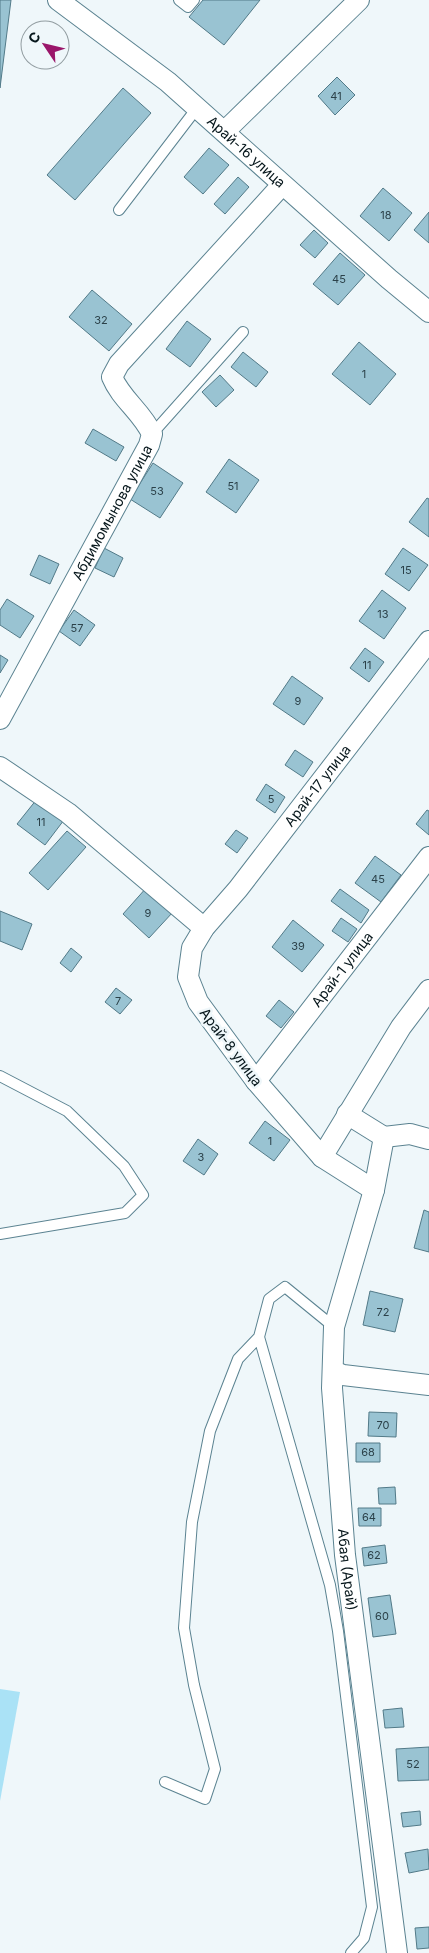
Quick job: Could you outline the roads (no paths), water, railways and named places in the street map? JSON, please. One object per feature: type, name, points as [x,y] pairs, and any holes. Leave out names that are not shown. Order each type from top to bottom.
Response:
[{"type":"street","name":"Арай-16 улица","points":[[58,0],[168,82],[282,185],[429,312]]},
{"type":"street","points":[[225,132],[359,0]]},
{"type":"street","name":"Абдимомынова улица","points":[[0,719],[149,444],[152,434],[147,423],[117,388],[112,377],[119,364],[282,185]]},
{"type":"street","name":"Арай-17 улица","points":[[204,928],[238,889],[429,641]]},
{"type":"street","points":[[0,767],[68,813],[204,928]]},
{"type":"street","name":"Арай-1 улица","points":[[256,1082],[429,856]]},
{"type":"street","name":"Арай-8 улица","points":[[204,928],[192,948],[188,976],[198,1002],[256,1082],[322,1157],[374,1190]]},
{"type":"street","points":[[322,1157],[401,1027],[429,990]]},
{"type":"street","points":[[347,1114],[384,1137],[410,1134],[429,1139]]},
{"type":"street","points":[[374,1190],[384,1137]]},
{"type":"street","name":"Абая (Арай)","points":[[374,1190],[334,1327],[332,1388],[345,1555],[396,1953]]},
{"type":"street","points":[[333,1371],[343,1375],[429,1384]]},
{"type":"lane","points":[[179,0],[188,7],[194,0]]},
{"type":"lane","points":[[120,210],[197,108]]},
{"type":"lane","points":[[152,434],[243,332]]},
{"type":"lane","points":[[0,1076],[67,1111],[124,1166],[143,1195],[125,1213],[0,1234]]},
{"type":"lane","points":[[165,1782],[205,1799],[215,1769],[194,1685],[184,1628],[192,1522],[210,1431],[238,1359],[259,1337],[269,1299],[285,1287],[334,1327]]},
{"type":"lane","points":[[259,1337],[330,1586],[338,1631],[372,1907],[364,1938],[351,1953]]}]
